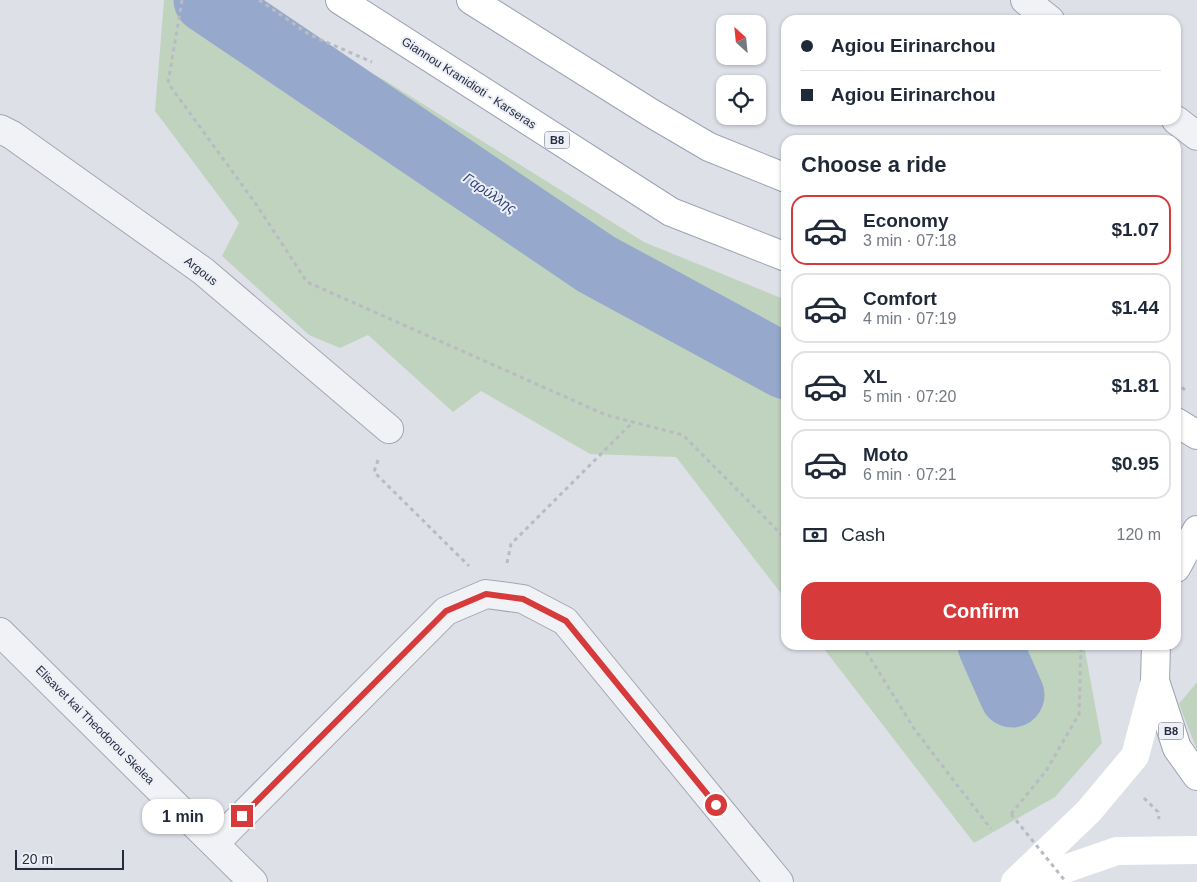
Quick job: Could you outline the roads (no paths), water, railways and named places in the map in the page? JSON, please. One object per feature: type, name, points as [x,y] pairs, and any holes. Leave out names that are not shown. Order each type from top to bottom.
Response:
[{"type":"main road","name":"Giannou Kranidioti - Karseras","points":[[340,0],[671,212],[781,255]]},
{"type":"main road","points":[[471,0],[651,113],[709,147],[781,176]]},
{"type":"main road","points":[[1181,425],[1197,436]]},
{"type":"main road","points":[[1181,559],[1197,530]]},
{"type":"main road","name":"B8","points":[[1156,650],[1154,681],[1177,748],[1197,776]]},
{"type":"main road","points":[[1015,882],[1089,811],[1135,756],[1154,681]]},
{"type":"main road","points":[[1027,882],[1117,851],[1197,850]]},
{"type":"street","points":[[1025,0],[1044,15]]},
{"type":"street","points":[[1181,124],[1197,136]]},
{"type":"street","name":"Argous","points":[[0,129],[203,271],[389,429]]},
{"type":"street","points":[[215,843],[446,611],[486,594],[523,599],[566,621],[780,882]]},
{"type":"street","name":"Elisavet kai Theodorou Skelea","points":[[0,632],[253,882]]},
{"type":"waterway","name":"Γαρύλλης","points":[[206,0],[596,264],[781,364]]},
{"type":"waterway","name":"Γαρύλλης","points":[[992,650],[1012,695]]}]
